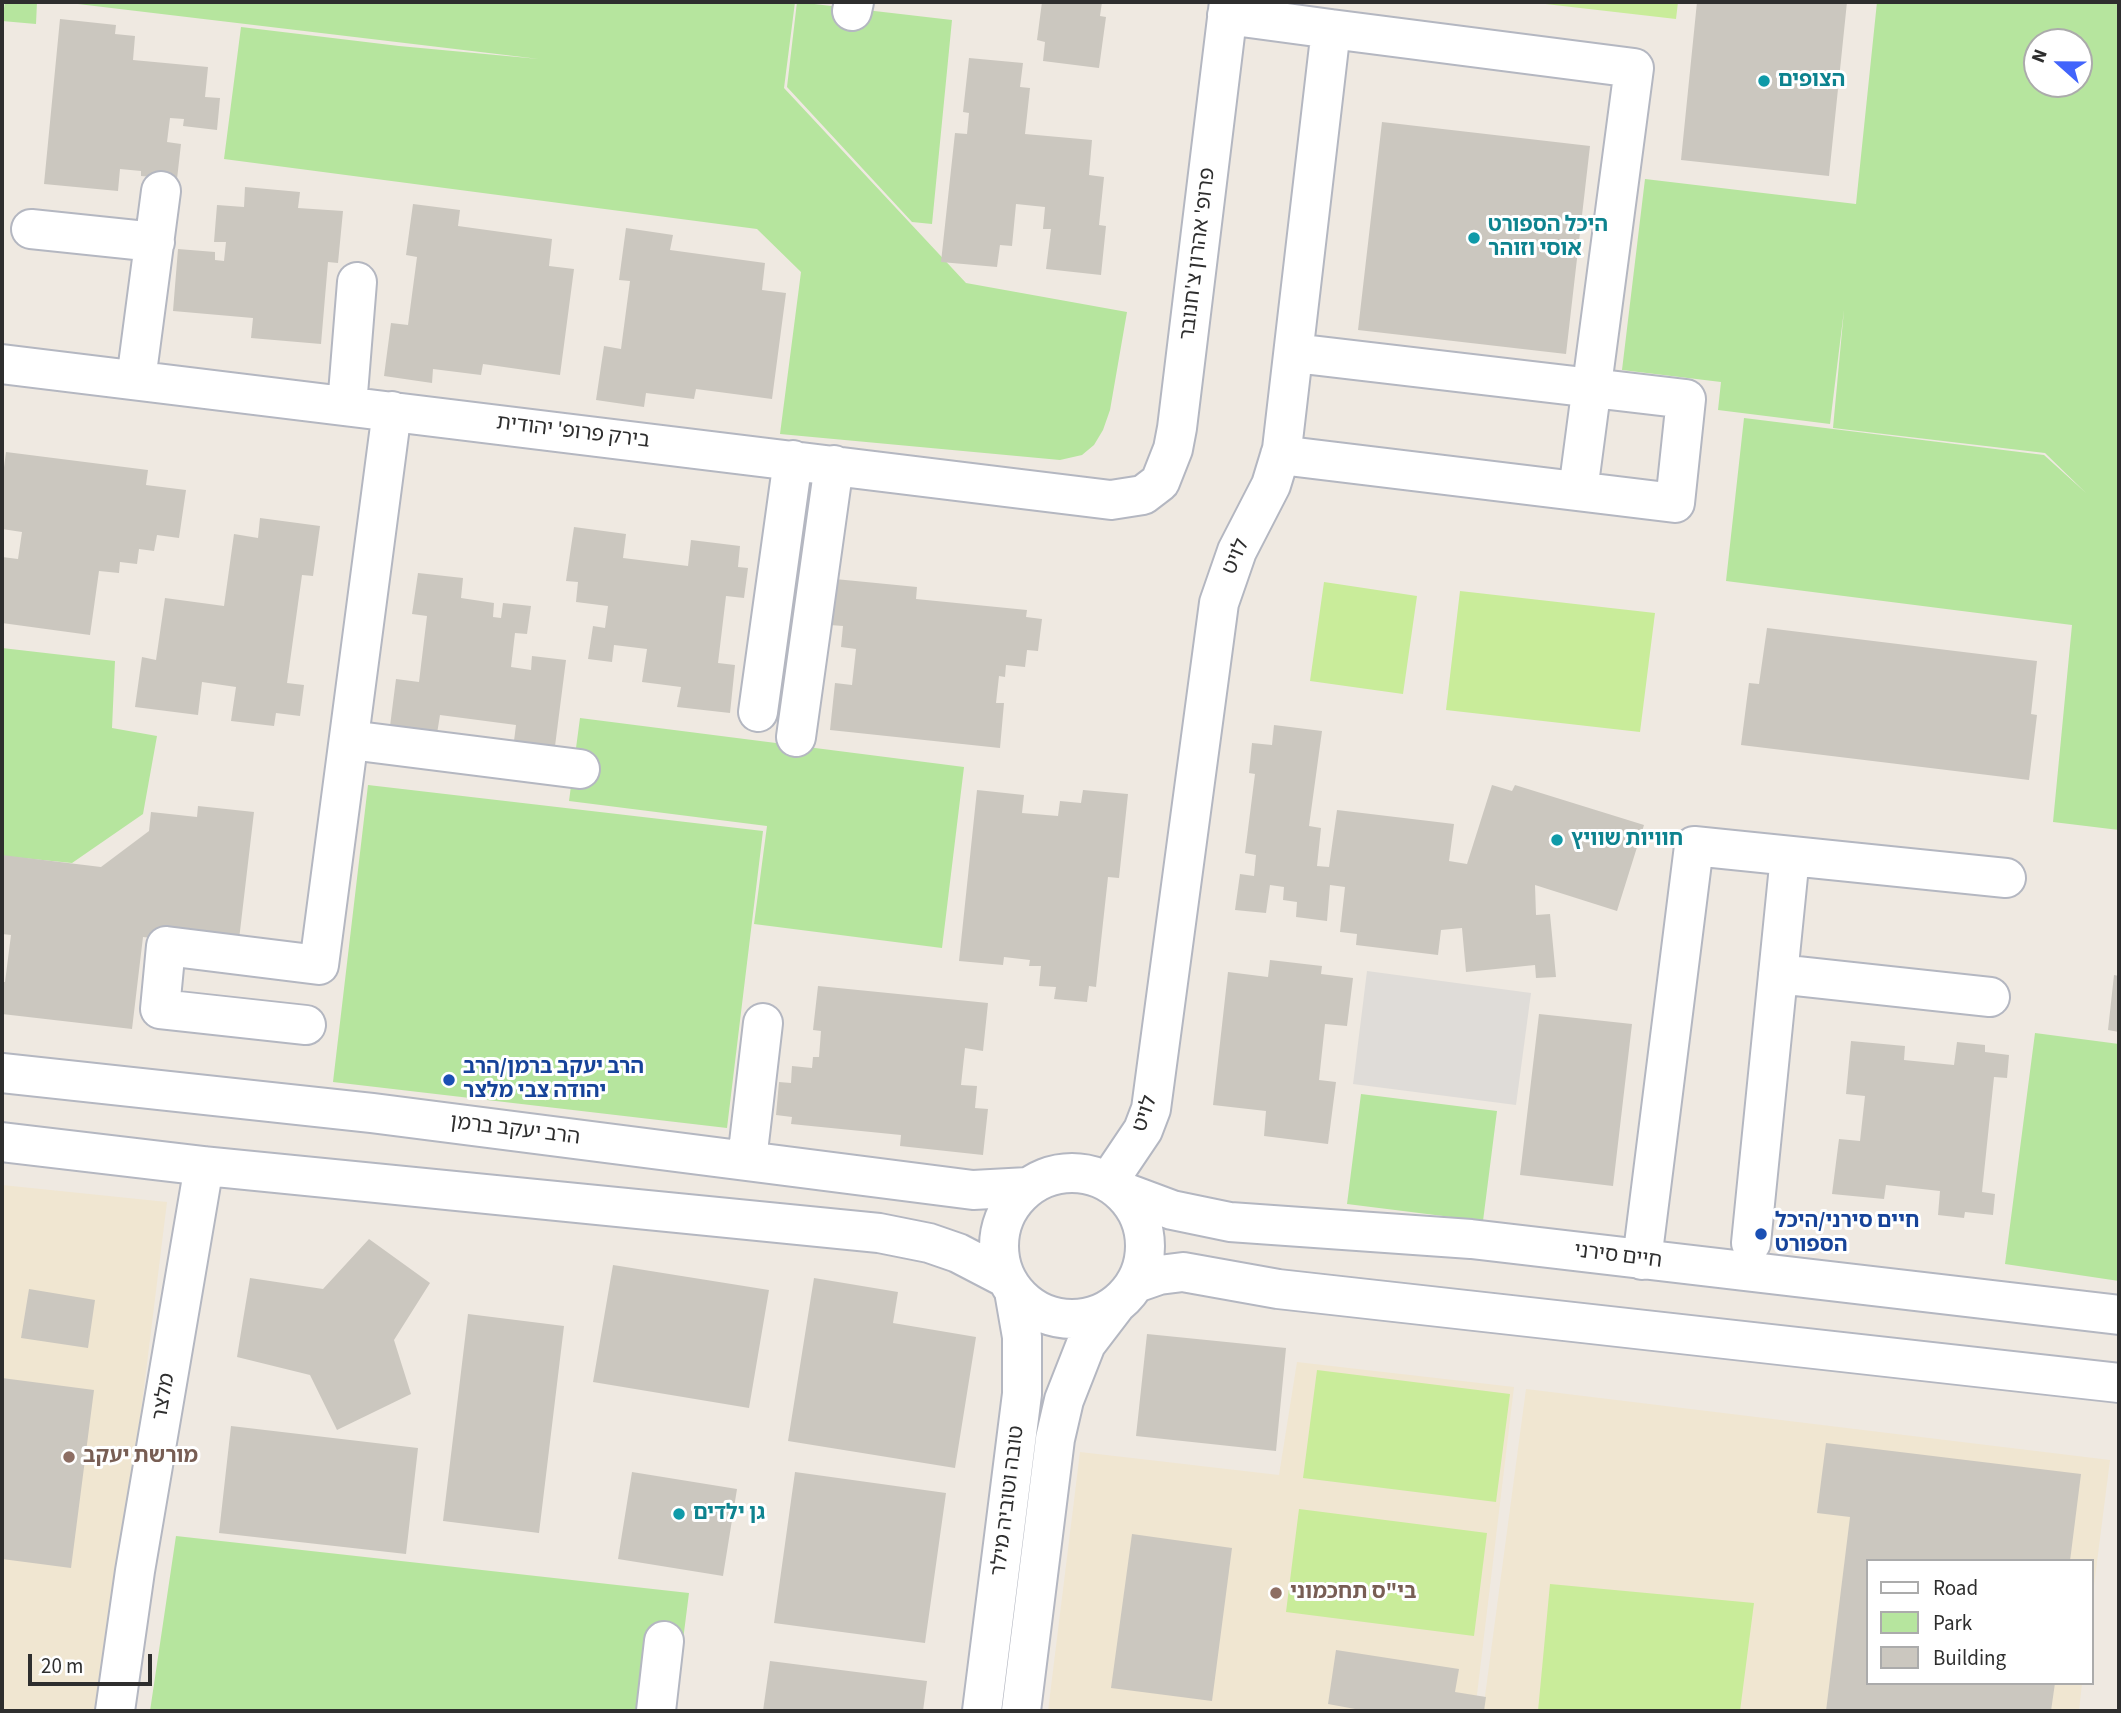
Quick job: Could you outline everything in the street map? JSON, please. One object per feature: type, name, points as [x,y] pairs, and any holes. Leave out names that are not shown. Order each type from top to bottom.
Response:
[{"type":"street","points":[[1228,9],[1331,29],[1634,68],[1578,491]]},
{"type":"street","name":"פרופ' אהרון צ'חנובר","points":[[1143,495],[1160,482],[1173,449],[1177,428],[1228,9]]},
{"type":"street","name":"לויט","points":[[1114,1186],[1152,1109],[1217,611],[1229,570],[1271,485],[1280,455],[1331,29]]},
{"type":"street","points":[[136,380],[161,191]]},
{"type":"street","points":[[31,229],[155,242]]},
{"type":"street","points":[[347,406],[357,282]]},
{"type":"street","points":[[1280,455],[1675,502],[1686,399],[1294,353]]},
{"type":"street","name":"בירק פרופ' יהודית","points":[[2,364],[1111,500],[1143,495]]},
{"type":"street","points":[[306,1025],[160,1009],[166,946],[319,965],[392,411]]},
{"type":"street","points":[[758,712],[793,460]]},
{"type":"street","points":[[796,737],[834,465]]},
{"type":"street","points":[[350,740],[580,769]]},
{"type":"street","points":[[1642,1260],[1694,846],[2006,878]]},
{"type":"street","points":[[1751,1243],[1790,856]]},
{"type":"street","points":[[1778,974],[1990,997]]},
{"type":"street","points":[[747,1160],[763,1023]]},
{"type":"street","name":"הרב יעקב ברמן","points":[[2,1073],[358,1111],[973,1190],[1028,1187]]},
{"type":"street","points":[[2,1142],[204,1166],[880,1233],[929,1243],[957,1253],[1010,1284]]},
{"type":"street","name":"מלצר","points":[[115,1711],[135,1571],[204,1166]]},
{"type":"street","points":[[1125,1294],[1142,1267],[1145,1251],[1140,1218],[1132,1203],[1114,1186],[1092,1175],[1075,1172],[1042,1179],[1028,1187],[1014,1202],[1004,1219],[999,1239],[1000,1259],[1010,1284],[1026,1304],[1059,1318],[1078,1319],[1097,1315],[1125,1294],[1159,1275],[1183,1272],[1279,1289],[2119,1383]]},
{"type":"street","name":"חיים סירני","points":[[1114,1186],[1172,1210],[1230,1222],[1471,1239],[2119,1315]]},
{"type":"street","name":"טובה וטוביה מילר","points":[[982,1711],[1022,1394],[1022,1337],[1010,1284]]},
{"type":"street","name":"טובה וטוביה מילר","points":[[1021,1711],[1055,1438],[1064,1400],[1086,1344],[1125,1294]]},
{"type":"street","points":[[656,1711],[664,1642]]},
{"type":"shaded area","points":[[1367,971],[1531,993],[1516,1105],[1353,1084]]},
{"type":"shaded area","name":"מורשת יעקב","points":[[2,1185],[167,1202],[104,1711],[2,1711]]},
{"type":"shaded area","name":"בי\"ס תחכמוני","points":[[1297,1362],[1514,1387],[1475,1711],[1048,1711],[1080,1452],[1279,1475]]},
{"type":"shaded area","points":[[1526,1389],[2110,1460],[2093,1593],[2093,1559],[1866,1559],[1866,1685],[2082,1685],[2079,1711],[1483,1711]]},
{"type":"green space","points":[[5,2],[37,2],[36,24],[2,21]]},
{"type":"green space","points":[[61,2],[795,2],[784,88],[966,283],[1127,312],[1110,410],[1103,430],[1094,445],[1082,455],[1060,460],[780,434],[801,272],[757,229],[224,159],[241,27],[539,59]]},
{"type":"green space","points":[[797,2],[952,20],[932,224],[912,222],[787,87]]},
{"type":"green space","points":[[1528,2],[1678,2],[1676,19]]},
{"type":"green space","points":[[1877,2],[2119,2],[2119,830],[2053,822],[2072,625],[1726,581],[1744,418],[2044,455],[2086,493],[2045,453],[1833,428],[1844,310],[1830,424],[1718,410],[1721,382],[1622,370],[1645,179],[1856,204]]},
{"type":"green space","points":[[1324,582],[1417,596],[1403,694],[1310,681]]},
{"type":"green space","points":[[1460,591],[1655,613],[1640,732],[1446,710]]},
{"type":"green space","points":[[2,648],[115,661],[112,728],[157,736],[143,814],[72,863],[2,856]]},
{"type":"green space","points":[[580,718],[964,767],[942,948],[754,924],[767,826],[569,801]]},
{"type":"green space","points":[[368,785],[763,831],[727,1128],[333,1082]]},
{"type":"green space","points":[[2035,1033],[2119,1044],[2119,1281],[2005,1264]]},
{"type":"green space","points":[[1361,1094],[1497,1111],[1483,1221],[1347,1204]]},
{"type":"green space","points":[[1317,1370],[1510,1394],[1496,1502],[1303,1478]]},
{"type":"green space","points":[[1299,1509],[1487,1533],[1474,1636],[1286,1612]]},
{"type":"green space","points":[[176,1536],[689,1593],[674,1711],[150,1711]]},
{"type":"green space","points":[[1550,1584],[1754,1603],[1740,1711],[1538,1711]]},
{"type":"building","points":[[1042,2],[1102,2],[1100,16],[1106,17],[1099,68],[1043,61],[1045,42],[1037,40]]},
{"type":"building","name":"הצופים","points":[[1697,2],[1847,2],[1829,176],[1681,160]]},
{"type":"building","points":[[60,19],[116,25],[115,34],[135,36],[133,60],[208,67],[205,97],[220,98],[217,130],[183,126],[184,119],[170,118],[167,142],[181,144],[177,179],[141,176],[141,171],[120,169],[118,191],[44,184]]},
{"type":"building","points":[[969,58],[1023,63],[1020,87],[1030,88],[1025,134],[1092,140],[1089,175],[1104,177],[1099,225],[1106,226],[1101,275],[1046,269],[1051,229],[1043,229],[1045,207],[1016,204],[1012,246],[1000,245],[997,267],[941,262],[955,133],[967,134],[969,113],[963,112]]},
{"type":"building","name":"היכל הספורט אוסי וזוהר","points":[[1382,122],[1590,146],[1566,354],[1358,330]]},
{"type":"building","points":[[245,187],[300,192],[298,208],[343,211],[338,263],[328,262],[321,344],[251,338],[253,318],[173,311],[178,249],[215,252],[215,260],[224,261],[226,242],[214,242],[217,205],[244,207]]},
{"type":"building","points":[[413,204],[460,210],[458,226],[552,239],[549,266],[574,269],[560,375],[483,364],[481,375],[433,369],[432,383],[384,376],[391,323],[408,325],[417,257],[406,255]]},
{"type":"building","points":[[626,228],[673,235],[670,250],[765,263],[762,290],[786,293],[772,399],[696,389],[694,399],[646,393],[644,407],[596,400],[604,346],[621,349],[630,281],[619,280]]},
{"type":"building","points":[[6,452],[148,470],[146,485],[186,490],[179,538],[157,535],[154,551],[139,549],[137,564],[120,562],[119,573],[99,571],[90,635],[2,623],[2,557],[18,559],[22,532],[2,529],[2,483]]},
{"type":"building","points":[[260,518],[320,526],[313,576],[302,575],[287,683],[304,685],[300,716],[276,713],[274,726],[231,721],[236,687],[202,682],[198,715],[135,707],[142,657],[156,660],[165,598],[224,606],[234,534],[258,538]]},
{"type":"building","points":[[574,527],[626,534],[623,558],[688,566],[691,540],[740,546],[738,567],[748,568],[744,598],[726,596],[718,663],[735,665],[730,713],[677,707],[681,687],[642,682],[647,649],[614,645],[612,662],[588,659],[593,626],[605,628],[608,606],[576,602],[578,582],[566,581]]},
{"type":"building","points":[[418,573],[463,578],[461,598],[494,603],[493,617],[501,618],[503,603],[531,606],[527,634],[515,633],[511,667],[531,670],[532,656],[566,660],[554,754],[513,749],[516,725],[440,715],[436,740],[389,734],[396,679],[419,682],[427,616],[412,614]]},
{"type":"building","points":[[835,579],[917,587],[916,599],[1027,610],[1026,617],[1042,619],[1038,651],[1027,650],[1025,667],[1006,665],[1005,677],[999,676],[996,703],[1004,703],[1000,748],[830,730],[835,683],[852,685],[856,649],[841,647],[843,626],[830,625]]},
{"type":"building","points":[[1767,628],[2037,661],[2031,714],[2037,715],[2029,780],[1741,745],[1749,683],[1759,684]]},
{"type":"building","name":"חוויות שוויץ","points":[[1274,725],[1322,731],[1309,826],[1321,828],[1317,866],[1329,867],[1337,810],[1454,824],[1449,861],[1467,864],[1492,785],[1512,791],[1515,785],[1644,825],[1617,911],[1535,885],[1536,915],[1550,914],[1556,977],[1536,978],[1535,965],[1466,972],[1462,928],[1441,930],[1438,955],[1356,945],[1357,934],[1340,932],[1345,887],[1330,885],[1327,921],[1296,917],[1297,902],[1283,900],[1284,887],[1270,885],[1266,913],[1235,910],[1240,874],[1254,876],[1256,855],[1245,853],[1255,774],[1249,773],[1252,743],[1272,745]]},
{"type":"building","points":[[977,790],[1024,795],[1022,813],[1058,816],[1060,801],[1081,803],[1083,790],[1128,794],[1119,878],[1108,877],[1096,987],[1089,986],[1087,1002],[1054,999],[1056,987],[1039,986],[1041,966],[1029,966],[1030,960],[1004,957],[1003,965],[959,961]]},
{"type":"building","points":[[198,806],[254,812],[238,948],[143,937],[132,1029],[2,1014],[2,982],[5,982],[11,935],[2,934],[2,855],[101,867],[149,831],[151,812],[197,817]]},
{"type":"building","points":[[1270,960],[1322,966],[1321,974],[1353,978],[1347,1026],[1325,1024],[1319,1080],[1336,1082],[1328,1144],[1264,1136],[1266,1111],[1213,1105],[1228,972],[1268,977]]},
{"type":"building","points":[[2114,975],[2119,976],[2119,1032],[2108,1030]]},
{"type":"building","points":[[818,986],[988,1003],[983,1051],[965,1048],[961,1085],[977,1086],[975,1108],[988,1109],[983,1155],[900,1146],[901,1135],[791,1124],[792,1117],[776,1115],[779,1082],[791,1083],[792,1066],[812,1068],[813,1057],[819,1057],[821,1031],[813,1030]]},
{"type":"building","points":[[1539,1014],[1632,1024],[1613,1186],[1520,1175]]},
{"type":"building","points":[[1851,1041],[1905,1046],[1904,1060],[1954,1065],[1957,1042],[1985,1045],[1985,1052],[2009,1055],[2007,1078],[1994,1077],[1982,1192],[1995,1194],[1993,1215],[1965,1212],[1964,1218],[1938,1215],[1940,1191],[1886,1185],[1884,1199],[1832,1194],[1839,1139],[1860,1141],[1865,1096],[1846,1094]]},
{"type":"building","points":[[369,1239],[430,1283],[394,1340],[411,1394],[337,1430],[310,1375],[237,1357],[250,1278],[323,1289]]},
{"type":"building","points":[[613,1265],[769,1290],[749,1408],[593,1382]]},
{"type":"building","points":[[814,1278],[898,1292],[893,1323],[976,1337],[955,1468],[788,1441]]},
{"type":"building","points":[[29,1289],[95,1300],[88,1348],[21,1338]]},
{"type":"building","points":[[468,1314],[564,1326],[539,1533],[443,1521]]},
{"type":"building","points":[[1147,1334],[1286,1348],[1276,1451],[1136,1436]]},
{"type":"building","points":[[2,1378],[94,1390],[71,1568],[2,1559]]},
{"type":"building","points":[[231,1426],[418,1448],[406,1554],[219,1533]]},
{"type":"building","points":[[1826,1443],[2081,1474],[2070,1559],[1866,1559],[1866,1685],[2055,1685],[2051,1711],[1826,1711],[1850,1517],[1817,1513]]},
{"type":"building","name":"גן ילדים","points":[[632,1472],[737,1489],[723,1576],[618,1559]]},
{"type":"building","points":[[795,1472],[946,1493],[925,1643],[774,1623]]},
{"type":"building","points":[[1132,1534],[1232,1548],[1212,1701],[1111,1688]]},
{"type":"building","points":[[1336,1650],[1459,1669],[1455,1692],[1486,1697],[1484,1711],[1366,1711],[1328,1704]]},
{"type":"building","points":[[770,1661],[927,1681],[923,1711],[763,1711]]},
{"type":"place","name":"הצופים","points":[[1764,81]]},
{"type":"place","name":"היכל הספורט אוסי וזוהר","points":[[1474,238]]},
{"type":"place","name":"חוויות שוויץ","points":[[1557,840]]},
{"type":"place","name":"הרב יעקב ברמן/הרב יהודה צבי מלצר","points":[[449,1080]]},
{"type":"place","name":"חיים סירני/היכל הספורט","points":[[1761,1234]]},
{"type":"place","name":"מורשת יעקב","points":[[69,1457]]},
{"type":"place","name":"גן ילדים","points":[[679,1514]]},
{"type":"place","name":"בי\"ס תחכמוני","points":[[1276,1593]]}]
